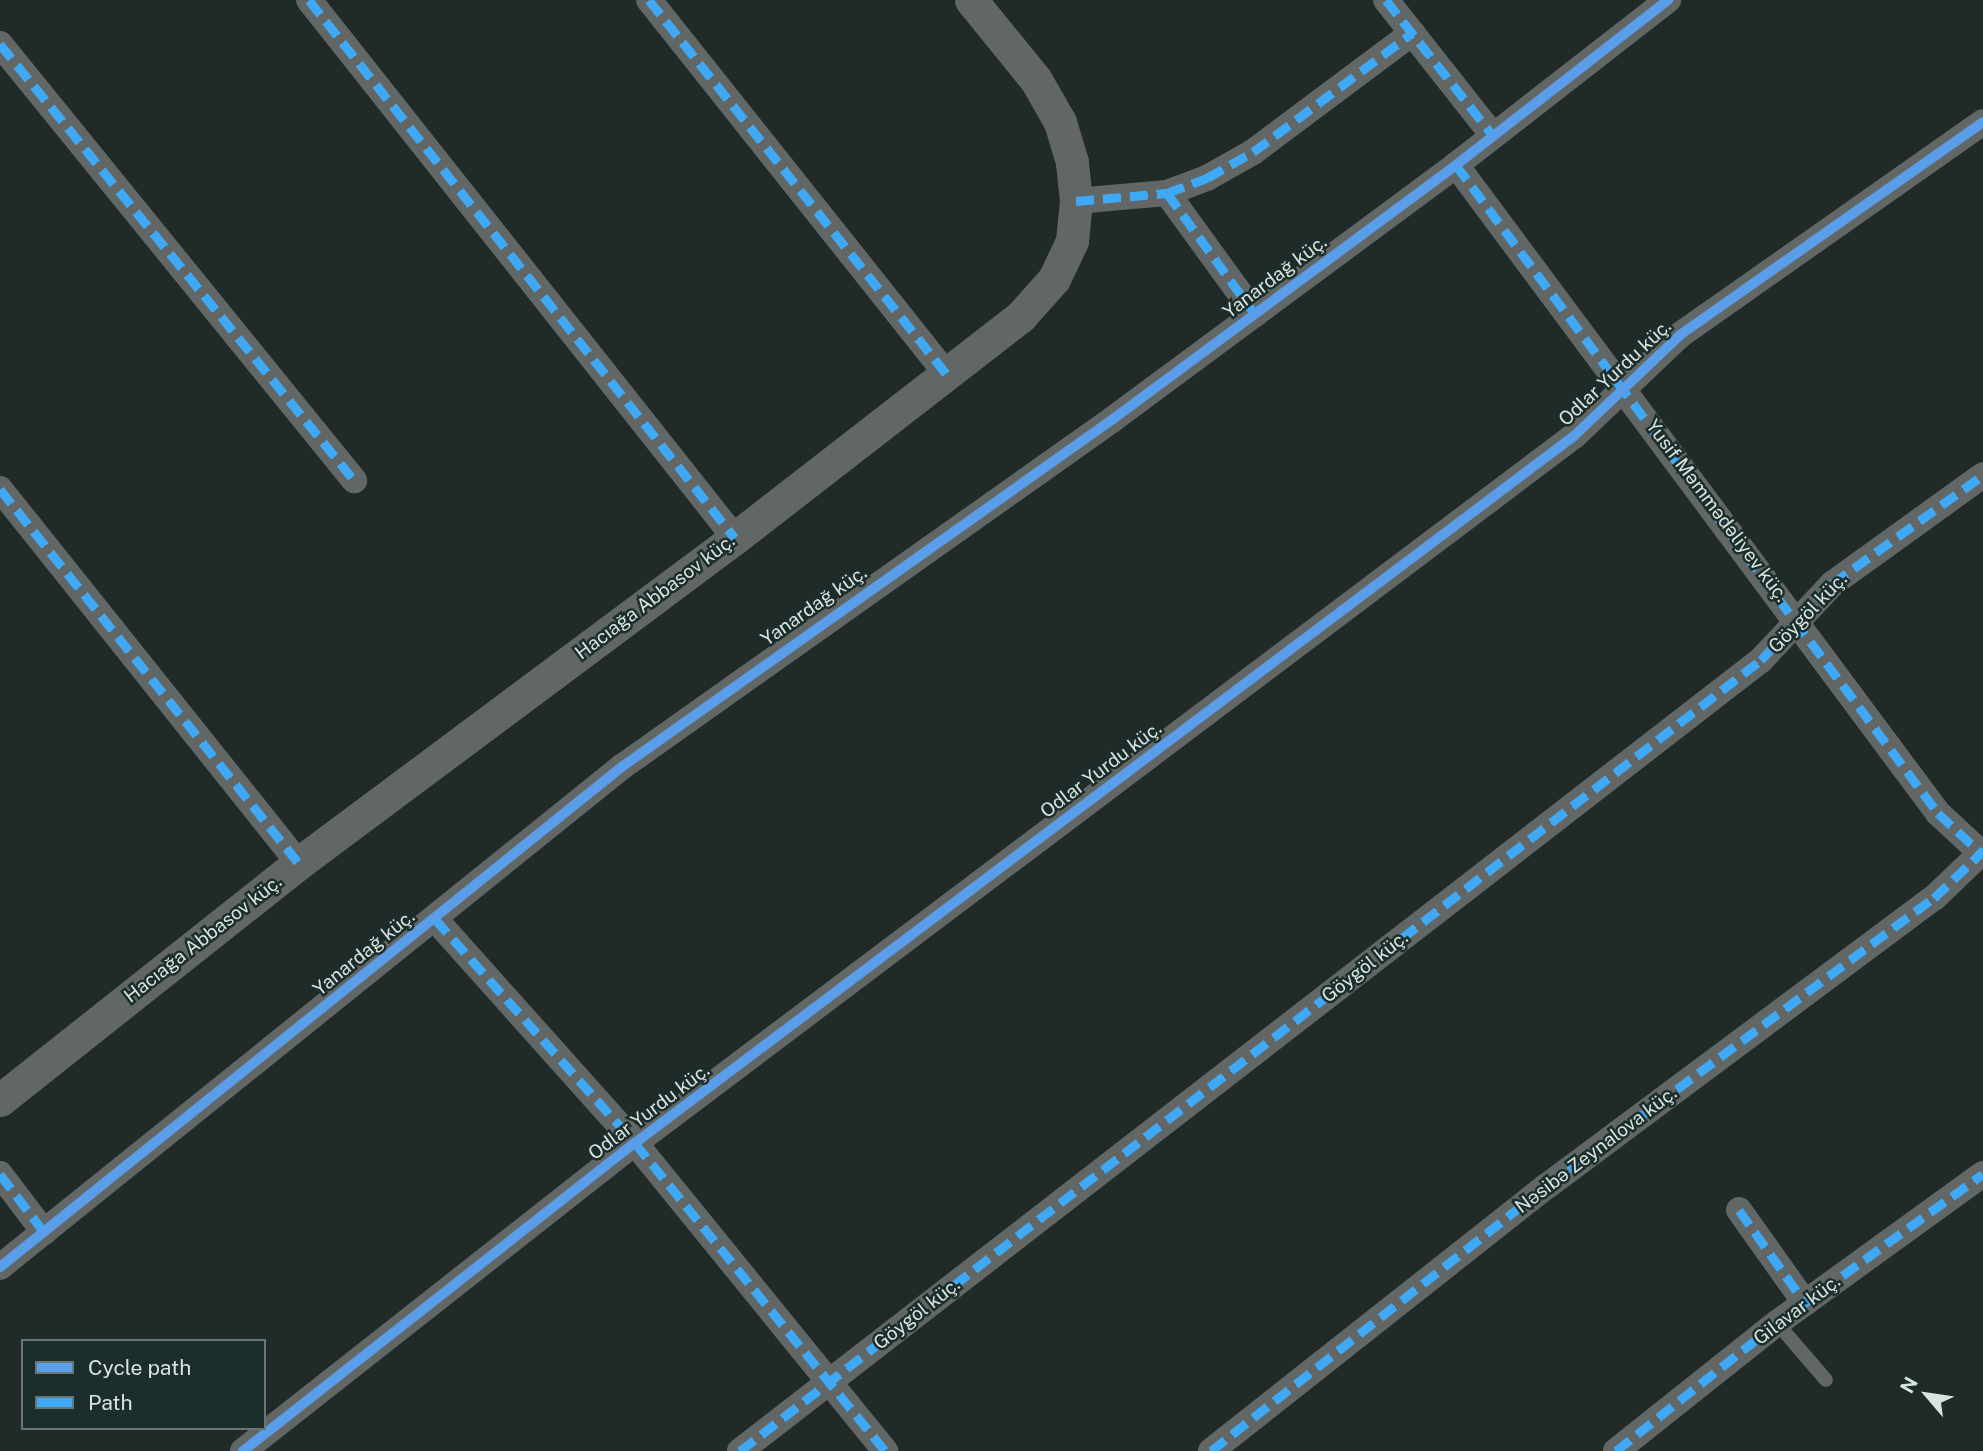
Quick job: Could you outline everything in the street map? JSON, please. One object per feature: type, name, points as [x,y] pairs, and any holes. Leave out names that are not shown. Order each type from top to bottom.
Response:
[{"type":"street","points":[[309,0],[735,538]]},
{"type":"street","points":[[649,0],[947,375]]},
{"type":"street","name":"Hacıağa Abbasov küç.","points":[[0,1100],[299,863],[735,538],[947,375],[1021,316],[1054,279],[1072,241],[1076,201],[1072,162],[1060,122],[1036,80],[971,0]]},
{"type":"street","points":[[1386,0],[1492,134]]},
{"type":"street","name":"Yanardağ küç.","points":[[0,1267],[623,766],[1255,314],[1456,165],[1492,134],[1668,0]]},
{"type":"street","points":[[1076,201],[1167,193],[1207,178],[1254,152],[1412,33]]},
{"type":"street","points":[[0,44],[354,480]]},
{"type":"street","name":"Odlar Yurdu küç.","points":[[243,1451],[635,1143],[1574,436],[1680,335],[1983,122]]},
{"type":"street","name":"Yusif Məmmədəliyev küç.","points":[[1456,165],[1798,620],[1938,813],[1982,852]]},
{"type":"street","points":[[1167,193],[1255,314]]},
{"type":"street","name":"Göygöl küç.","points":[[740,1451],[1750,669],[1832,584],[1983,475]]},
{"type":"street","points":[[0,489],[299,863]]},
{"type":"street","name":"Nəsibə Zeynalova küç.","points":[[1211,1451],[1547,1186],[1934,898],[1982,852]]},
{"type":"street","points":[[435,919],[635,1143],[885,1451]]},
{"type":"street","points":[[0,1174],[44,1232]]},
{"type":"street","name":"Gilavar küç.","points":[[1616,1451],[1777,1323],[1983,1174]]},
{"type":"street","points":[[1740,1210],[1805,1303]]},
{"type":"lane","points":[[1777,1323],[1826,1380]]},
{"type":"marked path","points":[[309,0],[735,538]]},
{"type":"marked path","points":[[649,0],[947,375]]},
{"type":"marked path","points":[[1386,0],[1492,134]]},
{"type":"marked path","points":[[1076,201],[1167,193],[1207,178],[1253,152],[1412,33]]},
{"type":"marked path","points":[[0,44],[354,480]]},
{"type":"marked path","points":[[1456,165],[1938,813],[1981,853]]},
{"type":"marked path","points":[[1167,193],[1255,314]]},
{"type":"marked path","points":[[740,1451],[1761,660],[1832,584],[1983,475]]},
{"type":"marked path","points":[[0,489],[299,863]]},
{"type":"marked path","points":[[1211,1451],[1547,1186],[1934,898],[1983,851]]},
{"type":"marked path","points":[[435,919],[635,1143],[885,1451]]},
{"type":"marked path","points":[[0,1174],[44,1232]]},
{"type":"marked path","points":[[1616,1451],[1777,1323],[1983,1174]]},
{"type":"marked path","points":[[1739,1210],[1805,1303]]},
{"type":"cycle path","points":[[0,1267],[623,766],[1113,419],[1456,165],[1668,0]]},
{"type":"cycle path","points":[[243,1451],[635,1143],[1574,436],[1680,335],[1983,122]]}]
